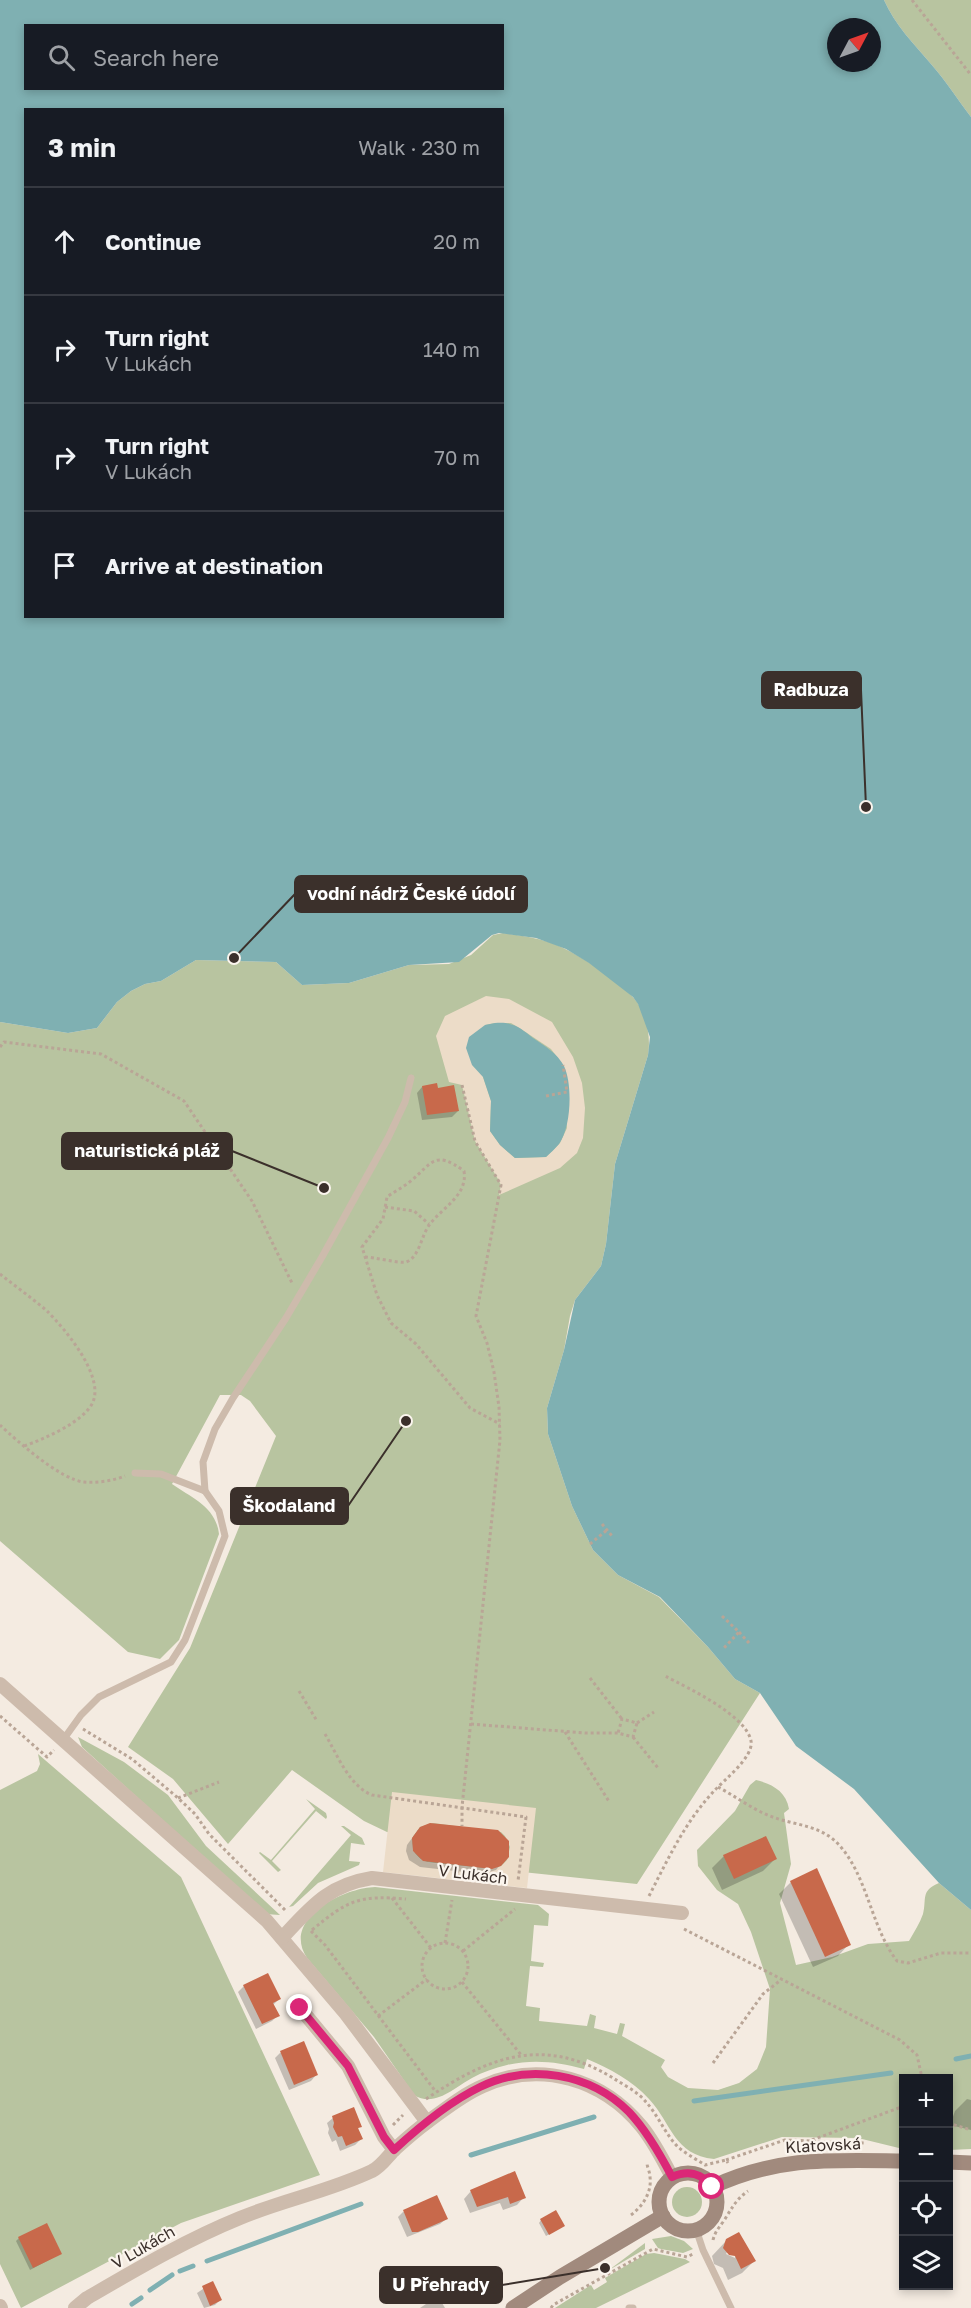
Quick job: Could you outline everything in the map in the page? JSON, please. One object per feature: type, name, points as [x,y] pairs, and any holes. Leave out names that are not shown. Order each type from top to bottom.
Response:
[{"type":"main road","name":"Klatovská","points":[[712,2187],[735,2177],[798,2162],[899,2162]]},
{"type":"main road","points":[[953,2162],[971,2163]]},
{"type":"main road","points":[[683,2173],[694,2174],[705,2178],[712,2187],[716,2197],[715,2211],[708,2222],[688,2231],[677,2229],[663,2216],[659,2206],[660,2194],[664,2184],[672,2177],[683,2173]]},
{"type":"main road","points":[[514,2308],[560,2277],[663,2216]]},
{"type":"street","points":[[0,1684],[267,1921],[353,2023],[427,2122]]},
{"type":"street","name":"V Lukách","points":[[282,1938],[315,1902],[329,1892],[358,1880],[372,1878],[453,1889],[642,1908],[679,1919]]},
{"type":"street","points":[[300,2008],[348,2066],[384,2137],[394,2150]]},
{"type":"street","name":"V Lukách","points":[[75,2308],[87,2298],[188,2240],[243,2217],[375,2170],[394,2150],[427,2122],[471,2092],[492,2082],[523,2075],[556,2075],[589,2085],[611,2097],[628,2111],[643,2129],[672,2177]]},
{"type":"lane","points":[[63,1740],[74,1724],[99,1697],[171,1662],[185,1640],[225,1536],[219,1511],[205,1491],[203,1462],[215,1429],[299,1297],[388,1138],[405,1102],[411,1078]]},
{"type":"lane","points":[[135,1473],[161,1474],[205,1491]]},
{"type":"lane","points":[[696,2229],[703,2250],[731,2308]]},
{"type":"path","points":[[912,0],[971,75]]},
{"type":"path","points":[[0,1047],[4,1042],[101,1054],[184,1101],[252,1201],[299,1297]]},
{"type":"path","points":[[546,1096],[567,1092],[563,1065]]},
{"type":"path","points":[[462,1085],[475,1141],[501,1185],[476,1316],[487,1343],[494,1371],[500,1440],[462,1826]]},
{"type":"path","points":[[365,1257],[378,1257],[401,1264],[409,1261],[429,1224],[455,1199],[463,1185],[464,1171],[456,1165],[439,1159],[429,1162],[405,1186],[387,1197],[382,1219],[362,1247],[376,1295],[391,1323],[416,1344],[470,1408],[500,1424]]},
{"type":"path","points":[[385,1207],[414,1211],[429,1224]]},
{"type":"path","points":[[0,1274],[46,1311],[75,1344],[90,1370],[95,1390],[93,1401],[87,1411],[44,1438],[24,1446]]},
{"type":"path","points":[[0,1425],[46,1465],[81,1482],[111,1481],[135,1473]]},
{"type":"path","points":[[602,1524],[612,1536]]},
{"type":"path","points":[[590,1544],[607,1530]]},
{"type":"path","points":[[722,1616],[749,1643]]},
{"type":"path","points":[[724,1648],[739,1632]]},
{"type":"path","points":[[642,1908],[684,1829],[718,1787],[749,1755],[752,1743],[747,1731],[712,1701],[666,1676]]},
{"type":"path","points":[[590,1678],[622,1719],[637,1723]]},
{"type":"path","points":[[299,1691],[317,1721]]},
{"type":"path","points":[[633,1737],[637,1723],[654,1712]]},
{"type":"path","points":[[0,1716],[47,1757],[63,1740]]},
{"type":"path","points":[[618,1733],[622,1719]]},
{"type":"path","points":[[74,1724],[132,1759],[178,1797],[195,1814],[209,1834],[286,1911],[325,1945],[436,2092]]},
{"type":"path","points":[[471,1724],[618,1733],[633,1737],[658,1768]]},
{"type":"path","points":[[565,1731],[610,1803]]},
{"type":"path","points":[[325,1734],[353,1781],[372,1795],[526,1817],[518,1883]]},
{"type":"path","points":[[178,1797],[219,1782]]},
{"type":"path","points":[[718,1787],[770,1816],[818,1828],[840,1846],[856,1873],[880,1929],[897,1960],[908,1963],[941,1953],[971,1953]]},
{"type":"path","points":[[445,1943],[459,1866]]},
{"type":"path","points":[[310,1931],[345,1905],[376,1896],[416,1900]]},
{"type":"path","points":[[392,1898],[431,1948]]},
{"type":"path","points":[[463,1951],[515,1908],[505,1907]]},
{"type":"path","points":[[679,1919],[782,1979],[900,2040],[917,2055],[921,2074]]},
{"type":"path","points":[[445,1943],[452,1944],[463,1951],[468,1963],[466,1976],[462,1982],[457,1986],[444,1989],[431,1984],[427,1979],[423,1959],[431,1948],[445,1943]]},
{"type":"path","points":[[377,2016],[427,1979]]},
{"type":"path","points":[[714,2063],[763,1994],[782,1979]]},
{"type":"path","points":[[462,1982],[522,2056]]},
{"type":"path","points":[[384,2137],[398,2119],[414,2106],[481,2066],[510,2056],[543,2055],[570,2059],[608,2075],[646,2101],[677,2146],[705,2165],[726,2160],[744,2194],[735,2200],[723,2222],[716,2229],[714,2245],[687,2257],[653,2249],[594,2280],[551,2308]]},
{"type":"path","points":[[810,2141],[899,2108]]},
{"type":"path","points":[[953,2125],[971,2130]]},
{"type":"path","points":[[622,2221],[647,2197],[650,2176],[646,2164],[677,2146]]},
{"type":"green space","points":[[884,0],[971,0],[971,117],[942,77],[899,26]]},
{"type":"green space","points":[[503,933],[549,942],[596,967],[620,985],[637,1002],[646,1021],[648,1035],[648,1055],[615,1164],[606,1244],[601,1266],[575,1300],[564,1350],[547,1408],[548,1434],[572,1506],[593,1550],[618,1575],[659,1597],[708,1647],[735,1679],[760,1693],[637,1884],[426,1862],[414,1851],[413,1835],[387,1832],[364,1821],[292,1770],[228,1844],[173,1779],[128,1747],[190,1648],[276,1436],[250,1401],[241,1395],[220,1395],[172,1484],[208,1510],[217,1525],[219,1534],[179,1640],[160,1659],[128,1652],[0,1541],[0,1022],[68,1033],[97,1028],[117,1002],[131,991],[145,984],[161,981],[196,960],[276,962],[302,985],[349,983],[409,965],[449,964],[471,955],[493,935]]},
{"type":"green space","points":[[78,1737],[124,1762],[168,1795],[206,1846],[280,1915],[265,1914],[82,1747]]},
{"type":"green space","points":[[38,1754],[181,1877],[320,2175],[181,2223],[21,2308],[0,2264],[0,1790],[37,1771],[40,1764]]},
{"type":"green space","points":[[756,1780],[777,1789],[785,1797],[789,1809],[784,1813],[791,1864],[780,1903],[796,1965],[832,1957],[868,1944],[909,1941],[923,1914],[927,1892],[939,1883],[971,1910],[971,2149],[953,2150],[953,2074],[899,2074],[899,2148],[858,2138],[782,2137],[714,2159],[701,2156],[682,2145],[642,2092],[620,2076],[587,2059],[584,2069],[546,2062],[507,2065],[480,2074],[445,2095],[430,2099],[422,2098],[414,2095],[374,2037],[307,1958],[301,1944],[302,1931],[319,1908],[347,1893],[362,1889],[375,1887],[538,1905],[549,1914],[548,1926],[534,1925],[531,1961],[544,1963],[543,1967],[530,1966],[526,2006],[540,2008],[539,2021],[587,2026],[590,2014],[596,2016],[594,2028],[617,2034],[620,2023],[625,2024],[622,2036],[665,2060],[661,2067],[668,2077],[688,2088],[718,2090],[739,2083],[757,2069],[766,2047],[770,1989],[751,1932],[738,1904],[717,1890],[698,1866],[697,1850],[735,1811],[750,1785]]},
{"type":"green space","points":[[306,1799],[326,1813],[327,1817],[326,1819],[316,1811],[272,1861],[281,1870],[278,1872],[259,1853],[271,1860],[315,1809]]},
{"type":"green space","points":[[341,1826],[362,1838],[365,1845],[351,1843],[349,1861],[360,1862],[359,1865],[318,1883],[289,1907],[351,1835]]},
{"type":"green space","points":[[687,2187],[698,2191],[702,2202],[698,2213],[687,2217],[676,2213],[672,2202],[676,2191]]},
{"type":"green space","points":[[671,2236],[684,2241],[693,2249],[683,2253],[661,2249],[652,2239]]},
{"type":"green space","points":[[645,2243],[645,2249],[609,2270]]},
{"type":"green space","points":[[654,2253],[690,2262],[596,2308],[555,2308],[591,2285],[594,2290],[607,2282],[605,2278],[646,2254]]},
{"type":"shaded area","points":[[486,996],[509,999],[552,1022],[573,1057],[582,1083],[585,1108],[583,1138],[577,1153],[560,1168],[499,1195],[501,1185],[475,1141],[462,1085],[449,1082],[436,1036],[445,1016]],"holes":[[[511,1023],[551,1049],[563,1065],[567,1128],[560,1143],[546,1157],[515,1158],[500,1145],[490,1131],[491,1101],[483,1077],[485,1025]]]},
{"type":"shaded area","points":[[392,1792],[536,1808],[527,1888],[383,1872]],"holes":[[[433,1823],[501,1832],[510,1847],[507,1860],[501,1866],[489,1869],[430,1863],[420,1859],[413,1851],[412,1838],[420,1827]]]},
{"type":"water","points":[[0,0],[884,0],[899,26],[942,77],[971,117],[971,1910],[939,1883],[854,1789],[796,1746],[760,1693],[735,1679],[660,1597],[618,1575],[593,1550],[572,1506],[548,1434],[547,1408],[564,1350],[575,1300],[601,1266],[606,1244],[615,1164],[648,1055],[650,1037],[638,1004],[633,997],[589,963],[566,949],[536,938],[499,933],[492,935],[459,962],[409,965],[349,983],[302,985],[276,962],[196,960],[161,981],[145,984],[131,991],[117,1002],[97,1028],[68,1033],[0,1022]]},
{"type":"water","points":[[511,1024],[520,1028],[550,1050],[564,1066],[570,1095],[566,1128],[557,1146],[546,1157],[515,1158],[500,1145],[490,1131],[491,1101],[483,1077],[472,1065],[466,1048],[469,1037],[485,1025]]},
{"type":"building","points":[[437,1083],[438,1088],[454,1085],[459,1111],[427,1115],[422,1086]]},
{"type":"building","points":[[430,1823],[498,1830],[509,1841],[509,1857],[501,1866],[492,1869],[423,1861],[413,1851],[412,1838],[420,1827]]},
{"type":"building","points":[[766,1836],[777,1859],[734,1879],[723,1855]]},
{"type":"building","points":[[817,1868],[851,1945],[825,1957],[790,1881]]},
{"type":"building","points":[[268,1973],[281,1999],[273,2003],[280,2016],[262,2024],[243,1985]]},
{"type":"building","points":[[304,2041],[318,2075],[294,2085],[280,2051]]},
{"type":"building","points":[[354,2107],[362,2127],[358,2128],[363,2139],[346,2146],[342,2136],[338,2137],[333,2127],[332,2116]]},
{"type":"building","points":[[515,2171],[526,2198],[510,2204],[508,2197],[477,2207],[470,2190]]},
{"type":"building","points":[[437,2195],[448,2219],[418,2232],[412,2232],[403,2210]]},
{"type":"building","points":[[556,2210],[565,2226],[549,2235],[540,2219]]},
{"type":"building","points":[[47,2223],[62,2254],[33,2268],[18,2237]]},
{"type":"building","points":[[739,2232],[756,2261],[741,2269],[735,2256],[729,2255],[723,2248],[726,2239]]},
{"type":"building","points":[[213,2281],[222,2300],[210,2306],[202,2286]]},
{"type":"waterway","points":[[956,2059],[971,2056]]},
{"type":"waterway","points":[[694,2101],[891,2073]]},
{"type":"waterway","points":[[471,2155],[594,2117]]},
{"type":"waterway","points":[[207,2261],[361,2204]]},
{"type":"waterway","points":[[180,2271],[193,2266]]},
{"type":"waterway","points":[[150,2290],[172,2275]]},
{"type":"waterway","points":[[132,2304],[141,2298]]},
{"type":"place","name":"Radbuza","points":[[866,807]]},
{"type":"place","name":"vodní nádrž České údolí","points":[[234,958]]},
{"type":"place","name":"naturistická pláž","points":[[324,1188]]},
{"type":"place","name":"Škodaland","points":[[406,1421]]},
{"type":"place","name":"U Přehrady","points":[[605,2268]]},
{"type":"route","points":[[300,2008],[348,2066],[384,2137],[394,2150],[447,2108],[482,2086],[515,2076],[556,2075],[600,2090],[628,2111],[643,2129],[672,2177],[683,2173],[694,2174],[705,2178],[712,2187]]}]
